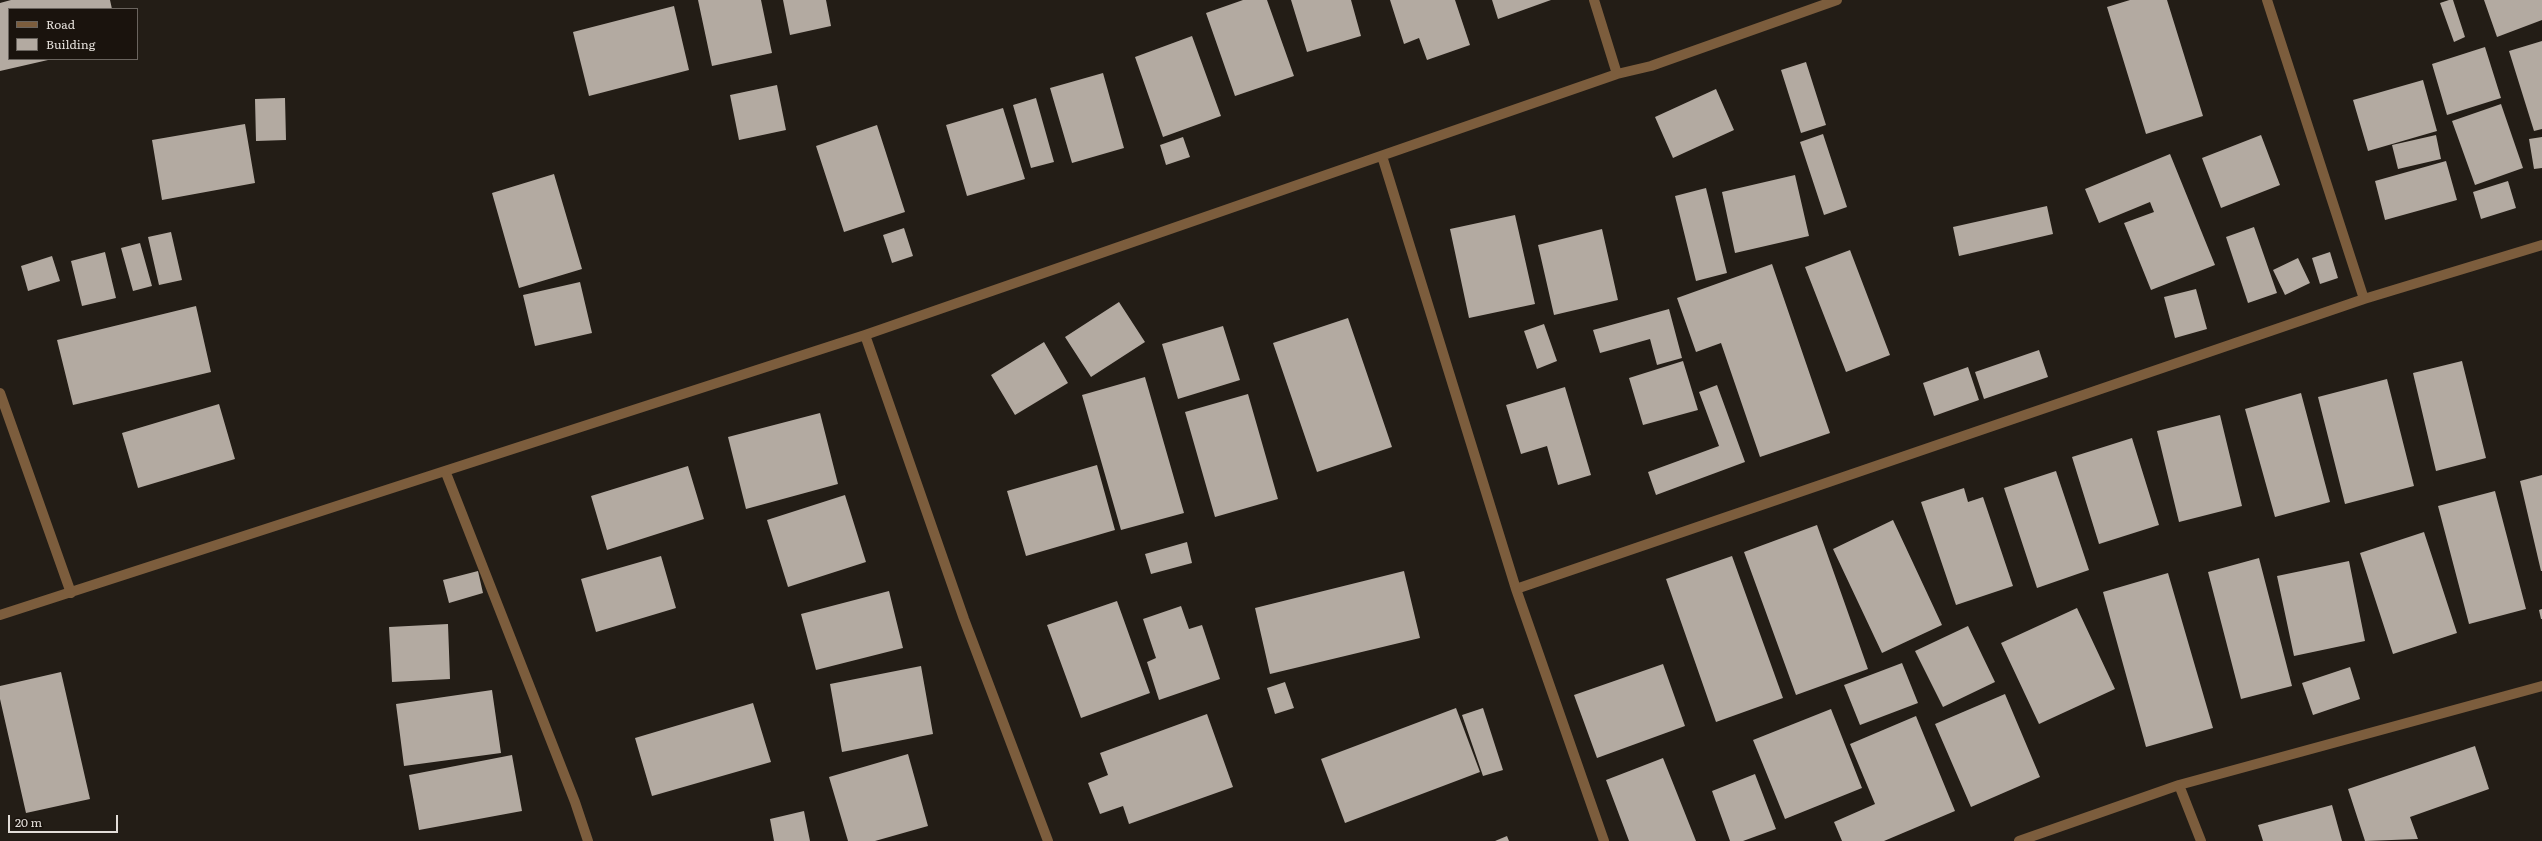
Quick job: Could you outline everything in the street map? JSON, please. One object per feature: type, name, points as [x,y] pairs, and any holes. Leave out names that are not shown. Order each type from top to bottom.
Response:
[{"type":"street","points":[[1594,0],[1617,74]]},
{"type":"street","points":[[0,615],[446,473],[865,336],[1617,74],[1651,66],[1837,0]]},
{"type":"street","points":[[2267,0],[2364,299]]},
{"type":"street","points":[[1382,156],[1516,589],[1604,841]]},
{"type":"street","points":[[1516,589],[2364,299],[2542,245]]},
{"type":"street","points":[[865,336],[964,619],[1048,841]]},
{"type":"street","points":[[0,393],[71,593]]},
{"type":"street","points":[[446,473],[575,802],[588,841]]},
{"type":"street","points":[[2019,841],[2179,785],[2542,686]]},
{"type":"street","points":[[2179,785],[2201,841]]},
{"type":"building","points":[[11,0],[110,0],[112,8],[8,8],[8,60],[48,60],[0,71],[0,3]]},
{"type":"building","points":[[698,0],[761,0],[772,53],[712,66]]},
{"type":"building","points":[[783,0],[826,0],[831,26],[790,35]]},
{"type":"building","points":[[1243,0],[1267,0],[1294,76],[1235,96],[1206,13]]},
{"type":"building","points":[[1291,0],[1351,0],[1361,36],[1307,52]]},
{"type":"building","points":[[1390,0],[1455,0],[1470,45],[1427,60],[1419,38],[1404,44]]},
{"type":"building","points":[[1492,0],[1551,0],[1498,19]]},
{"type":"building","points":[[2130,0],[2167,0],[2203,116],[2146,134],[2107,7]]},
{"type":"building","points":[[2453,0],[2465,37],[2454,42],[2440,3]]},
{"type":"building","points":[[2484,0],[2542,0],[2542,20],[2497,37]]},
{"type":"building","points":[[674,6],[689,70],[589,96],[573,32]]},
{"type":"building","points":[[1192,36],[1221,116],[1163,137],[1135,57]]},
{"type":"building","points":[[2542,41],[2542,129],[2534,131],[2509,51]]},
{"type":"building","points":[[2485,47],[2501,98],[2447,115],[2432,64]]},
{"type":"building","points":[[1806,62],[1826,125],[1801,133],[1781,70]]},
{"type":"building","points":[[1103,73],[1124,148],[1072,163],[1050,88]]},
{"type":"building","points":[[2423,80],[2437,131],[2368,151],[2353,100]]},
{"type":"building","points":[[777,85],[786,130],[739,140],[730,95]]},
{"type":"building","points":[[1716,89],[1734,130],[1673,158],[1655,117]]},
{"type":"building","points":[[285,98],[286,140],[256,141],[255,99]]},
{"type":"building","points":[[1036,98],[1054,162],[1031,168],[1013,105]]},
{"type":"building","points":[[2501,104],[2523,168],[2475,185],[2452,121]]},
{"type":"building","points":[[1003,108],[1025,179],[967,196],[946,125]]},
{"type":"building","points":[[245,124],[255,183],[162,200],[152,140]]},
{"type":"building","points":[[877,125],[905,212],[844,232],[816,146]]},
{"type":"building","points":[[1823,134],[1847,207],[1824,215],[1800,142]]},
{"type":"building","points":[[2261,135],[2280,185],[2221,208],[2202,158]]},
{"type":"building","points":[[2436,135],[2441,159],[2398,169],[2392,145]]},
{"type":"building","points":[[1183,137],[1190,157],[1166,165],[1160,145]]},
{"type":"building","points":[[2542,137],[2542,168],[2534,169],[2529,139]]},
{"type":"building","points":[[2170,154],[2215,265],[2151,290],[2124,223],[2154,212],[2150,202],[2099,223],[2085,189]]},
{"type":"building","points":[[2446,161],[2457,200],[2385,220],[2375,181]]},
{"type":"building","points":[[554,174],[582,269],[519,288],[492,193]]},
{"type":"building","points":[[1795,175],[1809,236],[1735,253],[1722,192]]},
{"type":"building","points":[[2508,181],[2516,208],[2481,219],[2473,192]]},
{"type":"building","points":[[1706,188],[1727,273],[1696,281],[1675,196]]},
{"type":"building","points":[[2047,206],[2053,234],[1959,256],[1953,227]]},
{"type":"building","points":[[1515,215],[1535,304],[1469,318],[1450,229]]},
{"type":"building","points":[[2254,227],[2277,293],[2248,303],[2226,237]]},
{"type":"building","points":[[904,228],[913,256],[892,263],[883,235]]},
{"type":"building","points":[[1602,229],[1618,300],[1554,315],[1538,245]]},
{"type":"building","points":[[171,232],[182,280],[159,285],[148,237]]},
{"type":"building","points":[[140,243],[152,286],[133,291],[121,248]]},
{"type":"building","points":[[1850,250],[1890,355],[1846,372],[1805,267]]},
{"type":"building","points":[[105,252],[116,298],[82,306],[71,261]]},
{"type":"building","points":[[2330,252],[2338,278],[2320,284],[2312,258]]},
{"type":"building","points":[[52,256],[60,281],[28,291],[21,266]]},
{"type":"building","points":[[2298,258],[2310,283],[2285,295],[2273,270]]},
{"type":"building","points":[[1772,264],[1830,433],[1760,457],[1721,343],[1696,352],[1677,298]]},
{"type":"building","points":[[580,282],[592,333],[535,346],[523,295]]},
{"type":"building","points":[[2196,289],[2207,329],[2175,338],[2164,297]]},
{"type":"building","points":[[1119,302],[1145,342],[1091,377],[1065,337]]},
{"type":"building","points":[[196,306],[211,372],[73,405],[57,340]]},
{"type":"building","points":[[1669,309],[1682,358],[1657,365],[1650,339],[1600,353],[1593,330]]},
{"type":"building","points":[[1348,318],[1392,447],[1317,472],[1273,343]]},
{"type":"building","points":[[1544,324],[1557,361],[1537,369],[1524,331]]},
{"type":"building","points":[[1223,326],[1240,380],[1178,399],[1162,344]]},
{"type":"building","points":[[1044,342],[1068,383],[1015,415],[991,375]]},
{"type":"building","points":[[2039,350],[2048,377],[1984,399],[1975,372]]},
{"type":"building","points":[[1683,361],[1698,410],[1643,425],[1629,378]]},
{"type":"building","points":[[2462,361],[2486,458],[2436,471],[2413,373]]},
{"type":"building","points":[[1968,367],[1979,400],[1934,416],[1923,383]]},
{"type":"building","points":[[1145,377],[1184,513],[1121,530],[1082,395]]},
{"type":"building","points":[[2387,379],[2414,486],[2345,504],[2318,397]]},
{"type":"building","points":[[1717,385],[1745,462],[1656,495],[1648,472],[1719,446],[1699,392]]},
{"type":"building","points":[[1565,387],[1591,475],[1558,485],[1547,446],[1521,454],[1506,405]]},
{"type":"building","points":[[2301,393],[2330,502],[2275,517],[2245,409]]},
{"type":"building","points":[[1248,394],[1278,499],[1215,517],[1185,412]]},
{"type":"building","points":[[219,404],[235,459],[138,488],[122,433]]},
{"type":"building","points":[[820,413],[838,484],[746,509],[728,437]]},
{"type":"building","points":[[2220,415],[2242,506],[2179,522],[2157,431]]},
{"type":"building","points":[[2132,438],[2159,525],[2099,544],[2072,457]]},
{"type":"building","points":[[1097,465],[1115,530],[1026,556],[1007,491]]},
{"type":"building","points":[[688,466],[704,519],[607,550],[591,496]]},
{"type":"building","points":[[2056,471],[2089,570],[2037,588],[2004,488]]},
{"type":"building","points":[[2542,475],[2542,571],[2541,571],[2520,481]]},
{"type":"building","points":[[1964,488],[1968,502],[1983,497],[2013,586],[1956,605],[1921,502]]},
{"type":"building","points":[[2495,491],[2526,609],[2469,624],[2438,506]]},
{"type":"building","points":[[845,495],[866,562],[788,587],[767,520]]},
{"type":"building","points":[[1893,520],[1942,625],[1882,653],[1833,549]]},
{"type":"building","points":[[1817,525],[1868,669],[1796,695],[1744,552]]},
{"type":"building","points":[[2424,532],[2457,633],[2393,654],[2360,553]]},
{"type":"building","points":[[1187,542],[1192,563],[1151,574],[1145,554]]},
{"type":"building","points":[[661,556],[676,608],[596,632],[581,579]]},
{"type":"building","points":[[1732,556],[1783,698],[1716,722],[1666,579]]},
{"type":"building","points":[[2259,558],[2292,686],[2241,699],[2208,572]]},
{"type":"building","points":[[2349,561],[2365,641],[2294,656],[2277,576]]},
{"type":"building","points":[[478,571],[483,593],[449,603],[443,580]]},
{"type":"building","points":[[1404,571],[1420,638],[1270,674],[1255,608]]},
{"type":"building","points":[[2168,573],[2213,728],[2146,747],[2103,592]]},
{"type":"building","points":[[889,591],[903,648],[816,670],[801,614]]},
{"type":"building","points":[[1117,601],[1150,693],[1081,718],[1047,625]]},
{"type":"building","points":[[1181,606],[1189,629],[1202,625],[1220,679],[1159,700],[1147,662],[1156,658],[1143,619]]},
{"type":"building","points":[[2077,608],[2115,689],[2039,724],[2001,643]]},
{"type":"building","points":[[2542,609],[2542,619],[2541,619],[2539,610]]},
{"type":"building","points":[[448,624],[450,679],[392,682],[389,627]]},
{"type":"building","points":[[1968,626],[1995,682],[1943,707],[1915,651]]},
{"type":"building","points":[[1902,663],[1918,703],[1860,725],[1844,685]]},
{"type":"building","points":[[1663,664],[1685,726],[1597,758],[1574,695]]},
{"type":"building","points":[[921,666],[933,734],[842,752],[830,684]]},
{"type":"building","points":[[2350,667],[2360,699],[2313,715],[2302,683]]},
{"type":"building","points":[[61,672],[90,799],[26,813],[0,699],[0,686]]},
{"type":"building","points":[[1285,682],[1294,708],[1275,714],[1267,688]]},
{"type":"building","points":[[492,690],[501,753],[404,766],[396,704]]},
{"type":"building","points":[[2005,694],[2040,777],[1971,807],[1935,724]]},
{"type":"building","points":[[753,703],[771,762],[652,796],[635,738]]},
{"type":"building","points":[[1456,708],[1480,772],[1345,823],[1321,759]]},
{"type":"building","points":[[1483,708],[1503,770],[1483,776],[1462,715]]},
{"type":"building","points":[[1831,709],[1862,788],[1785,819],[1753,740]]},
{"type":"building","points":[[1207,714],[1233,787],[1129,824],[1123,806],[1100,814],[1088,783],[1108,775],[1100,753]]},
{"type":"building","points":[[1916,716],[1955,811],[1884,841],[1842,841],[1834,822],[1875,804],[1850,744]]},
{"type":"building","points":[[2475,746],[2489,789],[2410,817],[2418,839],[2365,841],[2348,789]]},
{"type":"building","points":[[908,754],[928,826],[875,841],[848,841],[829,777]]},
{"type":"building","points":[[512,755],[522,811],[419,830],[409,775]]},
{"type":"building","points":[[1663,758],[1696,841],[1629,841],[1606,780]]},
{"type":"building","points":[[1755,774],[1776,829],[1743,841],[1730,841],[1712,791]]},
{"type":"building","points":[[2332,805],[2342,841],[2263,841],[2258,825]]},
{"type":"building","points":[[804,811],[810,841],[774,841],[770,819]]},
{"type":"building","points":[[1507,836],[1509,841],[1495,841]]}]
